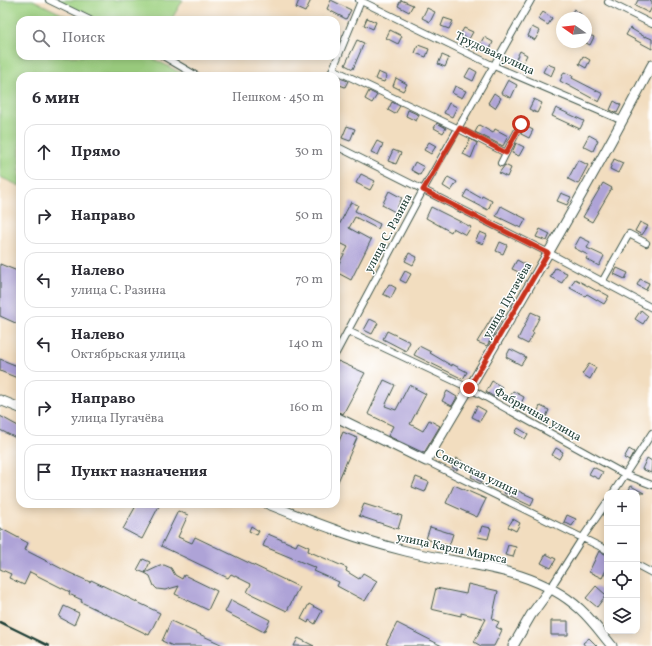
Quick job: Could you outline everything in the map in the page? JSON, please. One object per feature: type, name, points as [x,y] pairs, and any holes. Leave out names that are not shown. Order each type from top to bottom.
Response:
[{"type":"street","points":[[49,0],[82,16]]},
{"type":"street","points":[[340,51],[360,0]]},
{"type":"street","name":"Трудовая улица","points":[[360,0],[494,66],[623,122]]},
{"type":"street","name":"улица С. Разина","points":[[340,346],[423,190],[460,128],[531,0]]},
{"type":"street","points":[[608,2],[652,24]]},
{"type":"street","points":[[170,60],[190,72]]},
{"type":"street","points":[[332,72],[337,60]]},
{"type":"street","name":"улица Пугачёва","points":[[426,461],[649,79],[652,65]]},
{"type":"street","points":[[333,69],[339,72]]},
{"type":"street","points":[[340,72],[460,128],[506,153]]},
{"type":"street","points":[[501,163],[521,124]]},
{"type":"street","points":[[340,148],[548,253],[652,308]]},
{"type":"street","points":[[602,282],[629,234],[646,243]]},
{"type":"street","name":"Фабричная улица","points":[[348,331],[469,388],[626,475],[652,485]]},
{"type":"street","points":[[0,400],[16,406]]},
{"type":"street","name":"Советская улица","points":[[340,419],[604,548]]},
{"type":"street","points":[[615,490],[652,433]]},
{"type":"street","points":[[513,646],[530,615],[550,589],[604,506]]},
{"type":"street","name":"улица Карла Маркса","points":[[278,508],[325,526],[379,544],[433,557],[510,572],[526,577],[565,597],[581,610],[612,646]]},
{"type":"street","points":[[640,567],[652,573]]},
{"type":"green space","points":[[0,0],[33,0],[66,16],[16,16],[16,60],[156,60],[179,72],[16,72],[16,184],[0,177]]},
{"type":"green space","points":[[53,0],[183,0],[173,16],[87,16]]},
{"type":"building","points":[[299,0],[311,0],[305,12],[296,8]]},
{"type":"building","points":[[331,0],[351,10],[346,19],[327,9]]},
{"type":"building","points":[[401,0],[413,5],[409,12],[398,6]]},
{"type":"building","points":[[638,0],[652,1],[652,7],[649,13],[635,6]]},
{"type":"building","points":[[427,8],[435,12],[430,22],[422,18]]},
{"type":"building","points":[[543,12],[552,18],[548,25],[538,19]]},
{"type":"building","points":[[367,18],[376,22],[373,29],[364,25]]},
{"type":"building","points":[[444,18],[453,21],[449,29],[441,26]]},
{"type":"building","points":[[532,27],[540,31],[535,40],[528,36]]},
{"type":"building","points":[[464,28],[473,32],[469,39],[460,35]]},
{"type":"building","points":[[630,28],[645,37],[652,39],[652,49],[626,35]]},
{"type":"building","points":[[390,30],[402,36],[398,44],[386,38]]},
{"type":"building","points":[[484,37],[493,42],[490,49],[480,44]]},
{"type":"building","points":[[357,40],[364,43],[353,69],[345,65]]},
{"type":"building","points":[[418,45],[429,49],[426,57],[415,53]]},
{"type":"building","points":[[520,51],[527,55],[523,63],[516,59]]},
{"type":"building","points":[[442,55],[449,58],[445,67],[438,64]]},
{"type":"building","points":[[583,56],[590,60],[586,68],[579,64]]},
{"type":"building","points":[[547,64],[555,67],[551,76],[543,72]]},
{"type":"building","points":[[470,68],[477,72],[473,81],[465,77]]},
{"type":"building","points":[[378,72],[387,76],[384,82],[375,79]]},
{"type":"building","points":[[564,72],[573,76],[572,78],[603,94],[599,102],[560,81]]},
{"type":"building","points":[[340,78],[348,81],[345,87],[340,85]]},
{"type":"building","points":[[396,78],[407,84],[403,91],[393,86]]},
{"type":"building","points":[[508,80],[517,85],[511,98],[501,93]]},
{"type":"building","points":[[455,86],[466,91],[462,98],[452,93]]},
{"type":"building","points":[[369,91],[377,95],[372,103],[365,99]]},
{"type":"building","points":[[494,93],[501,98],[495,108],[488,103]]},
{"type":"building","points":[[534,99],[542,103],[537,113],[529,109]]},
{"type":"building","points":[[614,101],[621,105],[617,113],[610,110]]},
{"type":"building","points":[[392,102],[400,106],[395,114],[388,110]]},
{"type":"building","points":[[449,103],[457,107],[452,117],[444,113]]},
{"type":"building","points":[[556,108],[584,121],[580,129],[552,116]]},
{"type":"building","points":[[408,110],[419,115],[416,121],[406,116]]},
{"type":"building","points":[[437,123],[446,128],[443,133],[434,128]]},
{"type":"building","points":[[479,125],[493,133],[495,129],[508,136],[503,146],[475,132]]},
{"type":"building","points":[[347,126],[355,129],[350,141],[342,138]]},
{"type":"building","points":[[525,126],[533,130],[529,138],[521,134]]},
{"type":"building","points":[[589,135],[598,140],[593,151],[583,146]]},
{"type":"building","points":[[470,139],[477,143],[471,158],[463,154]]},
{"type":"building","points":[[377,141],[383,144],[378,155],[371,152]]},
{"type":"building","points":[[429,142],[436,146],[431,154],[424,150]]},
{"type":"building","points":[[516,143],[524,147],[519,156],[512,153]]},
{"type":"building","points":[[393,150],[401,153],[396,164],[388,161]]},
{"type":"building","points":[[614,159],[623,163],[618,173],[610,169]]},
{"type":"building","points":[[578,160],[588,165],[578,184],[568,179]]},
{"type":"building","points":[[415,162],[424,167],[420,175],[411,170]]},
{"type":"building","points":[[505,165],[511,168],[507,177],[499,173]]},
{"type":"building","points":[[361,174],[375,181],[370,190],[356,183]]},
{"type":"building","points":[[448,177],[457,182],[451,191],[443,186]]},
{"type":"building","points":[[603,183],[612,188],[592,222],[583,217]]},
{"type":"building","points":[[467,190],[481,198],[482,196],[492,201],[488,210],[463,197]]},
{"type":"building","points":[[389,191],[402,198],[395,212],[382,205]]},
{"type":"building","points":[[561,193],[571,197],[567,205],[557,201]]},
{"type":"building","points":[[351,202],[358,205],[355,211],[380,224],[378,229],[355,217],[349,228],[371,240],[351,280],[340,274],[340,262],[348,247],[340,243],[340,223]]},
{"type":"building","points":[[501,206],[526,219],[521,228],[496,216]]},
{"type":"building","points":[[431,207],[471,227],[466,235],[453,228],[451,232],[426,218]]},
{"type":"building","points":[[640,222],[648,226],[642,235],[635,231]]},
{"type":"building","points":[[540,229],[550,234],[547,241],[536,237]]},
{"type":"building","points":[[480,232],[487,235],[483,244],[475,241]]},
{"type":"building","points":[[580,237],[590,242],[587,248],[604,256],[599,266],[586,259],[588,255],[574,248]]},
{"type":"building","points":[[500,242],[507,245],[503,254],[496,251]]},
{"type":"building","points":[[409,253],[417,257],[413,265],[405,261]]},
{"type":"building","points":[[517,260],[530,267],[525,275],[512,269]]},
{"type":"building","points":[[0,264],[16,270],[16,323],[0,316]]},
{"type":"building","points":[[555,268],[567,273],[562,283],[550,277]]},
{"type":"building","points":[[617,268],[628,273],[625,279],[614,274]]},
{"type":"building","points":[[405,271],[411,274],[406,283],[400,280]]},
{"type":"building","points":[[575,279],[609,296],[604,304],[587,294],[585,296],[570,288]]},
{"type":"building","points":[[640,279],[649,283],[646,290],[637,285]]},
{"type":"building","points":[[389,284],[396,288],[391,298],[383,294]]},
{"type":"building","points":[[504,296],[513,300],[510,306],[502,302]]},
{"type":"building","points":[[641,310],[648,316],[643,324],[635,319]]},
{"type":"building","points":[[531,312],[540,316],[528,344],[518,339]]},
{"type":"building","points":[[493,316],[501,320],[487,346],[477,342]]},
{"type":"building","points":[[370,319],[378,323],[372,334],[364,330]]},
{"type":"building","points":[[387,331],[410,342],[406,351],[383,339]]},
{"type":"building","points":[[419,346],[452,366],[452,364],[467,372],[463,379],[414,355]]},
{"type":"building","points":[[510,349],[526,357],[521,365],[506,357]]},
{"type":"building","points":[[0,359],[16,365],[16,377],[0,371]]},
{"type":"building","points":[[340,362],[365,373],[343,414],[340,413]]},
{"type":"building","points":[[589,364],[596,368],[590,379],[582,374]]},
{"type":"building","points":[[384,380],[395,385],[385,406],[396,410],[409,385],[426,394],[410,424],[423,431],[429,420],[440,426],[424,453],[388,436],[393,426],[368,414]]},
{"type":"building","points":[[492,381],[502,387],[496,398],[486,392]]},
{"type":"building","points":[[447,391],[457,397],[452,406],[442,401]]},
{"type":"building","points":[[513,391],[524,397],[520,406],[509,400]]},
{"type":"building","points":[[477,406],[486,411],[480,421],[472,417]]},
{"type":"building","points":[[540,406],[549,410],[546,417],[537,413]]},
{"type":"building","points":[[0,416],[16,425],[16,438],[0,430]]},
{"type":"building","points":[[518,428],[528,434],[525,439],[515,433]]},
{"type":"building","points":[[343,432],[357,438],[340,477],[340,439]]},
{"type":"building","points":[[556,448],[563,452],[559,459],[552,455]]},
{"type":"building","points":[[629,449],[634,452],[629,461],[624,458]]},
{"type":"building","points":[[456,458],[462,461],[457,470],[452,467]]},
{"type":"building","points":[[647,458],[652,461],[651,473],[642,469]]},
{"type":"building","points":[[593,467],[603,472],[599,479],[589,474]]},
{"type":"building","points":[[475,469],[486,474],[482,482],[471,477]]},
{"type":"building","points":[[416,477],[429,482],[425,492],[412,487]]},
{"type":"building","points":[[454,485],[486,499],[477,517],[446,503]]},
{"type":"building","points":[[507,486],[534,498],[531,506],[504,493]]},
{"type":"building","points":[[631,486],[638,490],[629,490]]},
{"type":"building","points":[[364,504],[402,516],[398,529],[359,516]]},
{"type":"building","points":[[135,508],[158,508],[142,539],[123,529]]},
{"type":"building","points":[[178,511],[188,515],[178,537],[192,543],[195,537],[299,587],[287,611],[247,592],[251,584],[231,574],[228,578],[161,546]]},
{"type":"building","points":[[567,515],[576,519],[572,526],[564,522]]},
{"type":"building","points":[[513,519],[520,523],[516,531],[508,527]]},
{"type":"building","points":[[251,526],[259,531],[257,535],[249,531]]},
{"type":"building","points":[[482,526],[491,528],[488,539],[478,537]]},
{"type":"building","points":[[430,527],[453,534],[449,546],[426,539]]},
{"type":"building","points":[[0,528],[28,543],[25,550],[70,573],[90,582],[91,580],[160,613],[149,635],[81,602],[82,600],[69,594],[70,592],[30,572],[24,585],[9,578],[11,574],[0,569]]},
{"type":"building","points":[[268,534],[296,546],[298,542],[309,547],[308,551],[347,568],[346,571],[359,579],[363,573],[377,581],[365,601],[337,586],[339,582],[314,571],[316,568],[263,546]]},
{"type":"building","points":[[508,545],[516,547],[513,557],[505,555]]},
{"type":"building","points":[[599,551],[604,554],[604,574],[602,578],[589,572]]},
{"type":"building","points":[[546,554],[556,559],[551,568],[541,563]]},
{"type":"building","points":[[143,559],[150,562],[145,573],[137,570]]},
{"type":"building","points":[[164,565],[171,568],[175,575],[182,579],[184,575],[217,591],[208,610],[175,594],[179,586],[165,590],[157,589],[154,586],[150,576],[145,573]]},
{"type":"building","points":[[468,584],[498,591],[492,619],[499,622],[496,627],[502,630],[494,646],[481,646],[474,642],[486,619],[461,613],[461,616],[431,609],[436,588],[466,594]]},
{"type":"building","points":[[596,586],[604,593],[604,598],[597,607],[586,598]]},
{"type":"building","points":[[231,600],[270,620],[264,632],[225,612]]},
{"type":"building","points":[[309,604],[322,611],[315,624],[309,620],[308,623],[301,619]]},
{"type":"building","points":[[64,606],[79,613],[74,625],[59,617]]},
{"type":"building","points":[[171,621],[225,646],[173,646],[162,641]]},
{"type":"building","points":[[551,621],[568,621],[568,635],[551,635]]},
{"type":"building","points":[[397,623],[442,646],[390,646],[386,644]]},
{"type":"building","points":[[298,638],[314,646],[294,646]]},
{"type":"building","points":[[589,638],[597,646],[585,646],[583,643]]},
{"type":"railway","points":[[0,622],[49,646]]},
{"type":"route","points":[[469,388],[548,253],[423,190],[460,128],[506,153],[521,124]]}]
